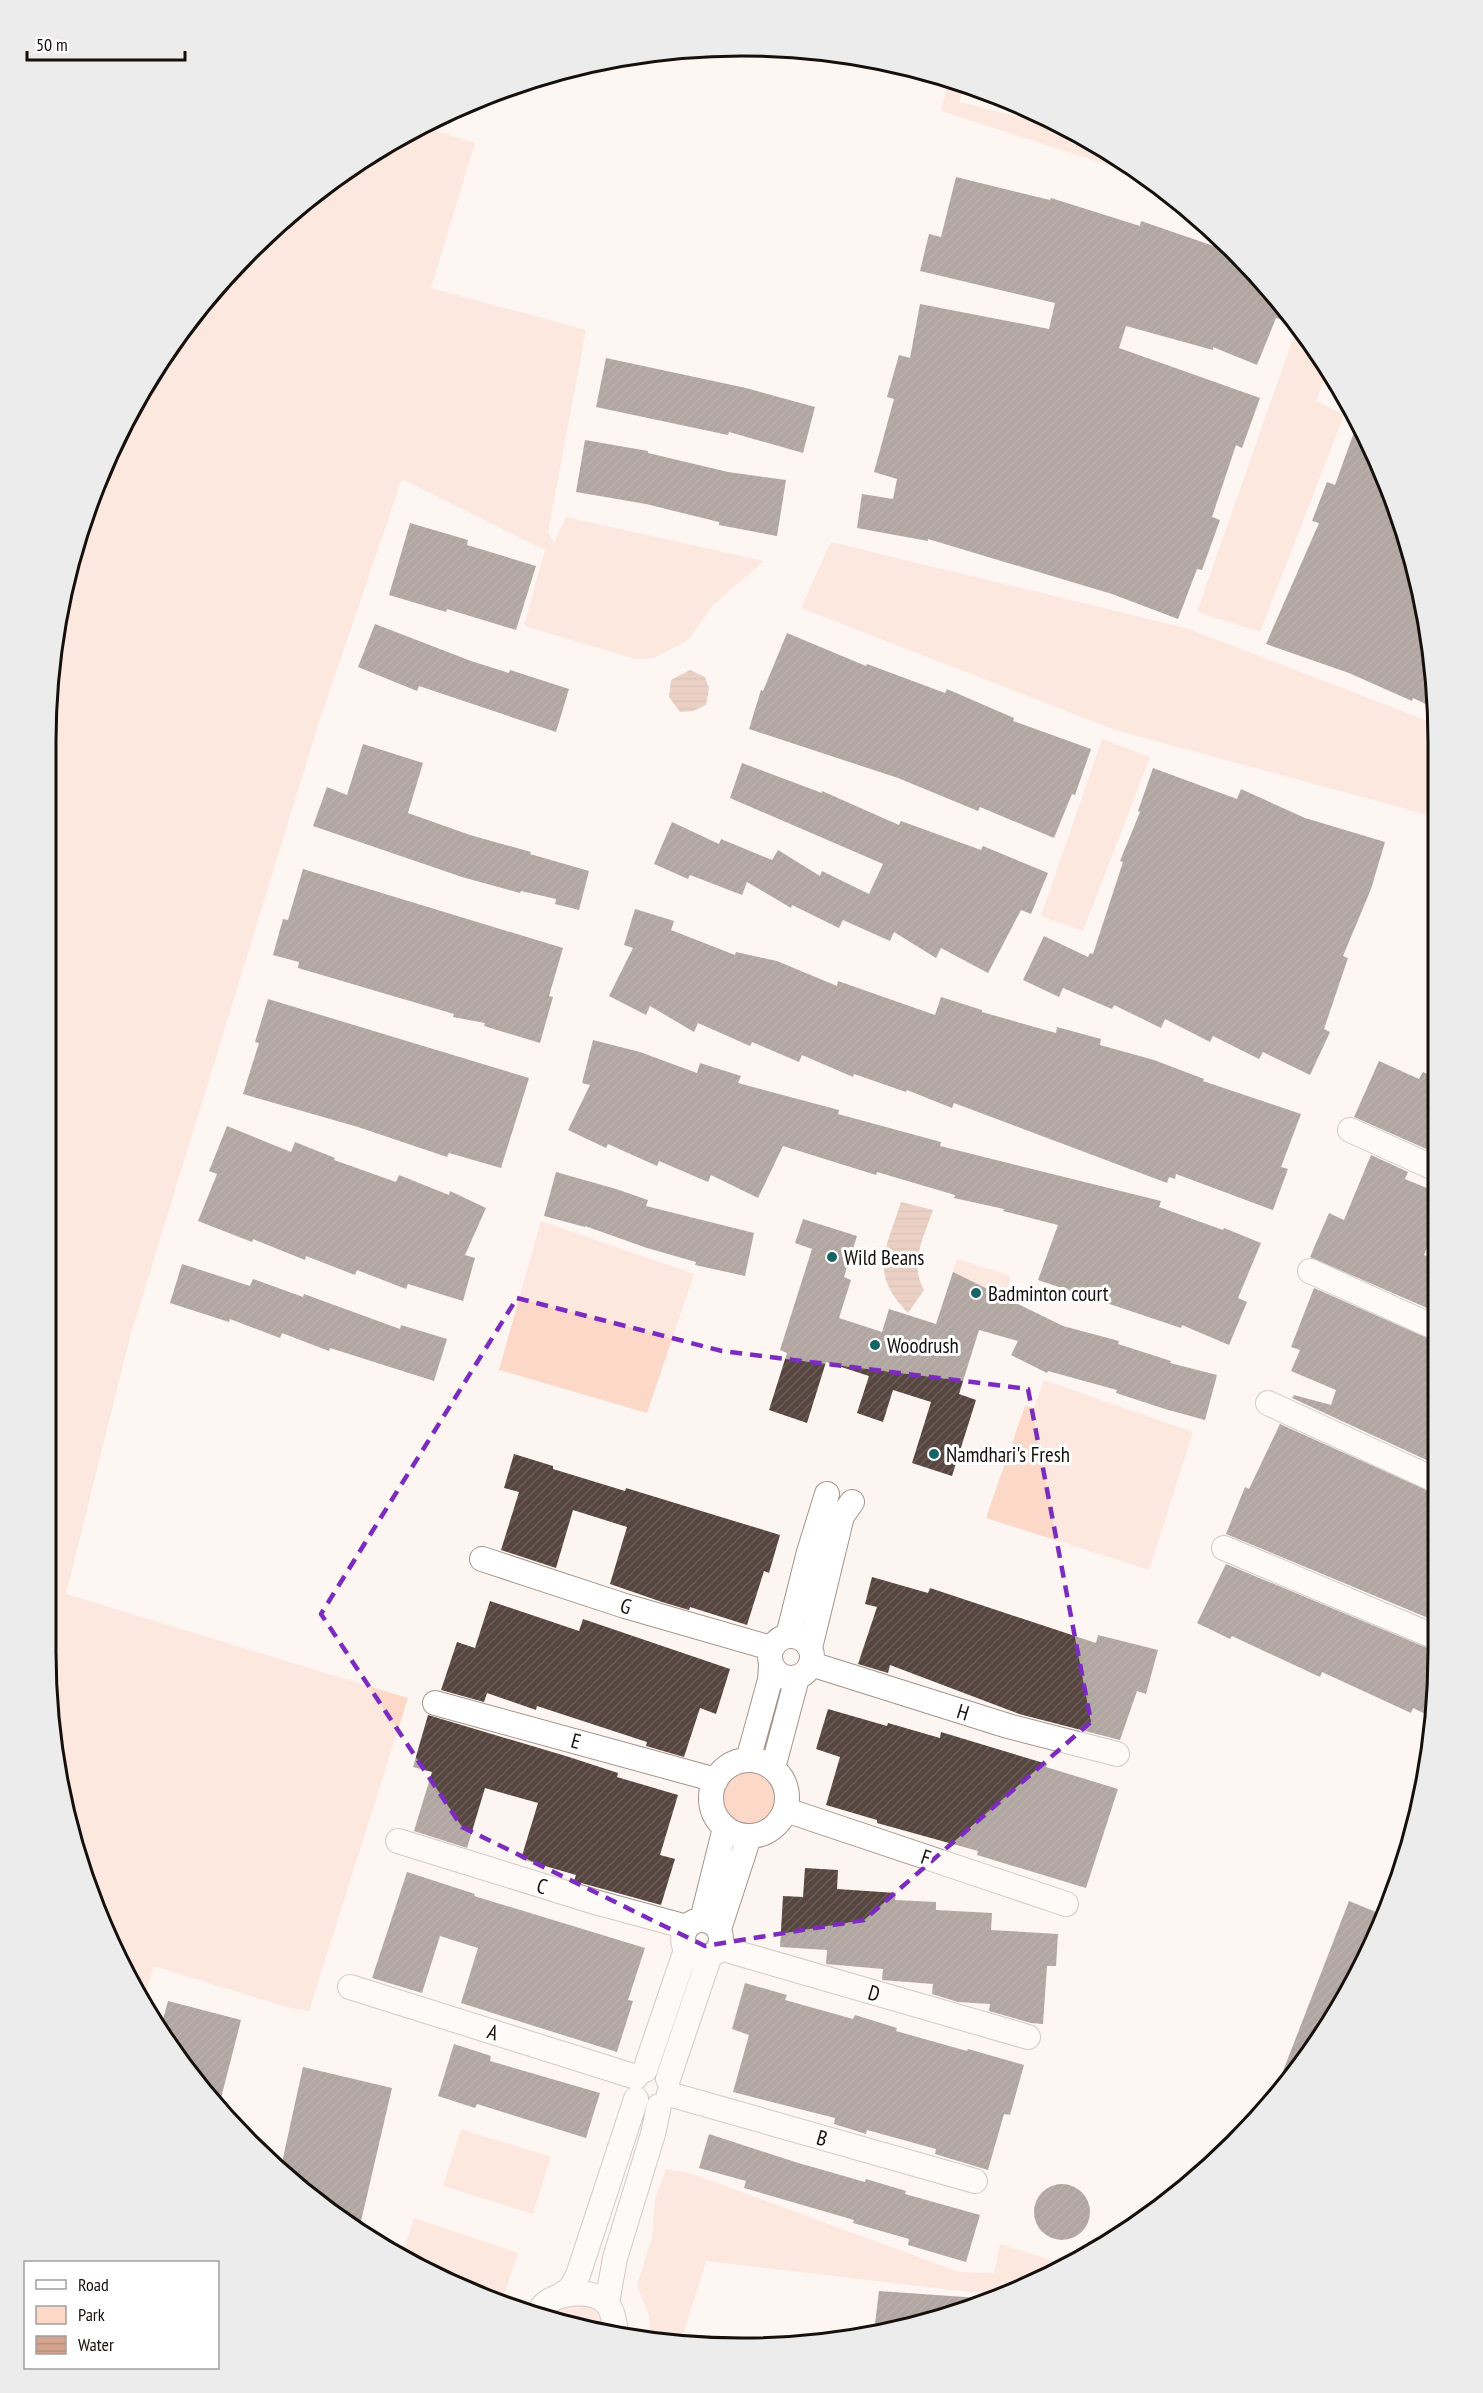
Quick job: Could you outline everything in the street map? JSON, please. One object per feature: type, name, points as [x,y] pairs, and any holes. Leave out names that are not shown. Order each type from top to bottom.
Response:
[{"type":"street","points":[[1350,1130],[1428,1164]]},
{"type":"street","points":[[1310,1271],[1428,1324]]},
{"type":"street","points":[[1268,1403],[1428,1477]]},
{"type":"street","points":[[748,1760],[777,1650],[827,1494]]},
{"type":"street","points":[[773,1768],[806,1663],[842,1516],[852,1502]]},
{"type":"street","points":[[1224,1548],[1428,1634]]},
{"type":"street","name":"G","points":[[482,1559],[625,1606],[777,1650]]},
{"type":"street","points":[[777,1650],[801,1638],[806,1663]]},
{"type":"street","points":[[777,1650],[785,1678],[806,1663]]},
{"type":"street","name":"H","points":[[806,1663],[1008,1726],[1117,1754]]},
{"type":"street","name":"E","points":[[435,1703],[716,1780]]},
{"type":"street","points":[[748,1760],[766,1763],[773,1768],[786,1787],[788,1799],[783,1818],[772,1830],[749,1837],[725,1828],[716,1818],[711,1792],[716,1780],[729,1765],[748,1760]]},
{"type":"street","name":"F","points":[[786,1810],[1066,1904]]},
{"type":"street","points":[[704,1939],[725,1828]]},
{"type":"street","points":[[542,2307],[545,2303],[571,2288],[578,2275],[652,2087],[704,1939],[749,1837]]},
{"type":"street","name":"C","points":[[398,1841],[704,1939]]},
{"type":"street","name":"D","points":[[704,1939],[1028,2037]]},
{"type":"street","name":"A","points":[[350,1987],[652,2087]]},
{"type":"street","points":[[607,2304],[615,2258],[653,2134],[652,2087]]},
{"type":"street","name":"B","points":[[652,2087],[975,2181]]},
{"type":"street","points":[[560,2296],[582,2294],[597,2296],[607,2304],[615,2325]]},
{"type":"highlighted area","points":[[517,1298],[722,1351],[1028,1389],[1091,1722],[864,1920],[705,1946],[462,1827],[321,1614]]},
{"type":"green space","points":[[947,87],[962,92],[960,102],[1032,120],[1084,147],[1118,168],[941,111]]},
{"type":"green space","points":[[431,130],[475,143],[431,288],[586,330],[548,532],[554,543],[566,517],[764,561],[713,605],[688,640],[654,658],[636,659],[524,626],[545,550],[402,479],[319,722],[130,1337],[66,1594],[408,1698],[309,2011],[286,2007],[154,1966],[146,1992],[108,1914],[79,1829],[61,1741],[57,1696],[55,1652],[55,742],[61,652],[79,564],[92,521],[126,438],[171,360],[226,289],[256,256],[289,226],[360,171]]},
{"type":"green space","points":[[1294,335],[1324,380],[1316,401],[1344,415],[1260,632],[1197,612]]},
{"type":"green space","points":[[831,542],[1186,628],[1427,721],[1428,815],[1115,730],[801,608]]},
{"type":"green space","points":[[1102,739],[1150,757],[1083,931],[1041,916]]},
{"type":"green space","points":[[541,1221],[694,1274],[647,1413],[499,1370]]},
{"type":"green space","name":"Badminton court","points":[[957,1259],[1011,1276],[994,1328],[941,1310]]},
{"type":"green space","points":[[1044,1380],[1193,1432],[1149,1570],[986,1518],[1025,1406],[1034,1408]]},
{"type":"green space","points":[[745,1771],[755,1771],[765,1775],[773,1783],[777,1798],[773,1813],[765,1821],[755,1825],[745,1825],[735,1821],[727,1813],[723,1803],[723,1793],[727,1783],[735,1775]]},
{"type":"green space","points":[[461,2129],[551,2157],[533,2214],[443,2186]]},
{"type":"green space","points":[[666,2169],[690,2173],[959,2272],[994,2273],[1000,2244],[1055,2261],[982,2293],[706,2261],[683,2335],[652,2332],[649,2315],[637,2286],[652,2237],[655,2200]]},
{"type":"green space","points":[[414,2218],[518,2253],[504,2295],[438,2267],[404,2249]]},
{"type":"green space","points":[[562,2304],[585,2306],[596,2312],[601,2322],[564,2314],[554,2311]]},
{"type":"water","points":[[690,670],[705,677],[709,688],[706,705],[693,711],[680,712],[669,697],[671,680]]},
{"type":"water","points":[[901,1202],[933,1210],[922,1240],[918,1260],[920,1280],[924,1290],[908,1313],[888,1285],[884,1273],[886,1247]]},
{"type":"building","points":[[956,177],[1050,200],[1051,198],[1140,226],[1141,221],[1217,247],[1283,320],[1276,318],[1257,365],[1213,347],[1213,350],[1126,326],[1119,348],[1260,398],[1242,448],[1236,445],[1212,517],[1220,520],[1202,570],[1197,569],[1178,619],[1112,594],[928,539],[928,541],[857,528],[862,494],[893,499],[897,479],[874,472],[894,399],[887,397],[899,355],[910,358],[920,304],[1049,329],[1055,303],[920,271],[929,234],[941,237]]},
{"type":"building","points":[[606,358],[746,388],[815,407],[803,453],[729,432],[728,435],[596,407]]},
{"type":"building","points":[[1354,432],[1391,521],[1404,564],[1422,652],[1426,704],[1413,698],[1412,701],[1349,673],[1266,644],[1319,523],[1312,521],[1327,482],[1335,485]]},
{"type":"building","points":[[585,440],[648,451],[648,453],[728,472],[786,480],[777,536],[719,525],[719,522],[646,504],[576,492]]},
{"type":"building","points":[[410,523],[468,540],[467,545],[536,566],[516,630],[447,609],[446,612],[389,595]]},
{"type":"building","points":[[375,624],[471,661],[509,673],[510,670],[569,689],[556,732],[419,686],[417,691],[358,667]]},
{"type":"building","points":[[787,633],[866,666],[867,664],[945,693],[947,689],[1014,718],[1013,721],[1091,749],[1075,795],[1072,794],[1054,838],[980,807],[978,811],[898,778],[749,729],[761,690],[763,691]]},
{"type":"building","points":[[363,744],[423,763],[408,813],[470,835],[589,871],[579,910],[555,904],[556,899],[521,891],[520,893],[462,877],[313,826],[327,787],[347,795]]},
{"type":"building","points":[[742,763],[822,793],[822,791],[899,825],[901,821],[981,850],[983,846],[1048,873],[1031,914],[1021,910],[988,973],[941,948],[936,958],[894,932],[890,941],[843,920],[839,928],[792,905],[791,908],[747,882],[742,895],[690,875],[688,879],[654,864],[672,822],[719,844],[721,839],[772,860],[778,850],[820,876],[822,871],[869,894],[883,864],[730,798]]},
{"type":"building","points":[[1153,768],[1237,799],[1241,789],[1305,818],[1385,842],[1371,889],[1343,956],[1348,958],[1324,1029],[1330,1032],[1310,1075],[1263,1052],[1259,1059],[1213,1036],[1210,1042],[1165,1019],[1161,1028],[1114,1005],[1112,1009],[1063,988],[1059,997],[1023,980],[1044,936],[1088,957],[1090,953],[1093,954],[1123,862],[1120,861],[1140,812],[1138,811]]},
{"type":"building","points":[[303,869],[563,948],[549,996],[553,997],[540,1043],[484,1026],[485,1023],[453,1017],[454,1014],[298,968],[299,962],[273,955],[283,919],[288,920]]},
{"type":"building","points":[[635,909],[674,921],[671,930],[735,955],[736,952],[777,961],[837,986],[838,981],[935,1015],[941,997],[982,1010],[982,1012],[1056,1033],[1057,1027],[1101,1039],[1100,1045],[1154,1060],[1204,1079],[1203,1081],[1301,1114],[1281,1167],[1288,1169],[1273,1210],[1176,1174],[1175,1179],[1169,1177],[1167,1183],[954,1103],[952,1108],[907,1090],[906,1092],[854,1074],[853,1077],[802,1055],[799,1062],[752,1042],[750,1046],[698,1023],[694,1032],[650,1006],[646,1015],[609,996],[633,948],[624,945]]},
{"type":"building","points":[[268,999],[529,1078],[501,1168],[449,1153],[447,1157],[358,1127],[243,1094],[259,1043],[255,1042]]},
{"type":"building","points":[[593,1040],[640,1052],[697,1073],[700,1063],[741,1076],[738,1083],[839,1110],[838,1114],[941,1142],[940,1146],[1161,1201],[1159,1207],[1223,1230],[1224,1228],[1261,1243],[1238,1298],[1247,1302],[1229,1345],[1182,1325],[1181,1328],[1038,1280],[1058,1225],[1003,1211],[1004,1209],[954,1198],[955,1195],[877,1172],[876,1175],[783,1146],[758,1198],[711,1175],[708,1182],[659,1161],[657,1166],[608,1144],[606,1148],[568,1130],[590,1085],[582,1083]]},
{"type":"building","points":[[1379,1061],[1419,1079],[1423,1072],[1428,1074],[1428,1150],[1354,1117]]},
{"type":"building","points":[[227,1126],[291,1152],[295,1142],[335,1158],[334,1160],[396,1182],[399,1175],[449,1195],[450,1191],[486,1208],[465,1255],[475,1258],[463,1301],[408,1284],[406,1289],[357,1270],[355,1275],[306,1256],[305,1260],[253,1239],[252,1242],[198,1221],[217,1174],[209,1171]]},
{"type":"building","points":[[1371,1155],[1408,1172],[1405,1179],[1428,1189],[1428,1245],[1424,1255],[1428,1257],[1428,1308],[1310,1257],[1329,1213],[1344,1220]]},
{"type":"building","points":[[556,1172],[648,1200],[646,1206],[754,1233],[745,1276],[695,1265],[696,1262],[585,1226],[544,1216]]},
{"type":"building","name":"Woodrush","points":[[803,1219],[857,1236],[844,1277],[851,1280],[839,1318],[882,1332],[889,1309],[936,1324],[953,1272],[1063,1326],[1119,1341],[1118,1344],[1171,1361],[1170,1363],[1217,1375],[1205,1420],[1116,1393],[1117,1390],[1048,1371],[1047,1373],[1011,1355],[1018,1341],[979,1330],[959,1394],[976,1400],[952,1476],[912,1463],[931,1402],[893,1390],[883,1422],[857,1413],[869,1376],[826,1362],[807,1423],[769,1410],[787,1353],[780,1350],[812,1249],[795,1243]]},
{"type":"building","points":[[182,1264],[250,1286],[253,1279],[303,1297],[304,1294],[400,1329],[401,1325],[447,1339],[434,1381],[330,1348],[329,1351],[282,1333],[280,1338],[230,1319],[229,1322],[170,1303]]},
{"type":"building","points":[[1314,1288],[1428,1338],[1428,1461],[1292,1398],[1294,1395],[1331,1405],[1336,1390],[1291,1371],[1300,1350],[1291,1347]]},
{"type":"building","points":[[1280,1424],[1428,1491],[1428,1618],[1226,1534],[1245,1487],[1249,1489]]},
{"type":"building","points":[[514,1454],[553,1466],[553,1469],[625,1491],[626,1488],[780,1535],[769,1573],[764,1571],[747,1625],[690,1607],[689,1610],[662,1602],[610,1584],[627,1527],[573,1510],[556,1568],[501,1550],[519,1492],[504,1488]]},
{"type":"building","points":[[1226,1564],[1428,1648],[1424,1713],[1413,1708],[1411,1713],[1322,1672],[1320,1677],[1232,1636],[1230,1639],[1197,1623]]},
{"type":"building","points":[[872,1577],[928,1593],[930,1588],[1096,1643],[1098,1635],[1158,1650],[1146,1694],[1137,1691],[1120,1740],[1019,1714],[890,1665],[888,1673],[858,1664],[877,1607],[865,1604]]},
{"type":"building","points":[[490,1601],[579,1631],[583,1619],[730,1669],[716,1714],[700,1708],[684,1757],[646,1746],[647,1742],[537,1706],[536,1710],[487,1693],[484,1702],[441,1690],[457,1642],[475,1648]]},
{"type":"building","points":[[828,1709],[940,1738],[941,1732],[1047,1764],[1046,1767],[1118,1789],[1086,1888],[977,1855],[978,1851],[877,1823],[877,1820],[826,1805],[840,1757],[816,1749]]},
{"type":"building","points":[[428,1715],[569,1757],[618,1773],[617,1777],[678,1795],[660,1855],[675,1859],[661,1905],[574,1881],[576,1875],[521,1859],[538,1803],[485,1788],[467,1848],[414,1831],[432,1772],[413,1767]]},
{"type":"building","points":[[805,1868],[838,1870],[837,1889],[896,1893],[895,1900],[936,1902],[936,1910],[992,1913],[991,1930],[1058,1934],[1056,1966],[1047,1966],[1043,2024],[1031,2023],[989,2011],[990,2004],[958,2002],[932,1994],[933,1984],[882,1980],[883,1969],[826,1964],[827,1950],[780,1947],[783,1896],[803,1897]]},
{"type":"building","points":[[407,1872],[475,1894],[474,1896],[645,1948],[628,2000],[633,2001],[617,2052],[461,2003],[478,1948],[440,1936],[422,1993],[372,1978]]},
{"type":"building","points":[[1349,1901],[1376,1912],[1357,1955],[1336,1994],[1312,2033],[1282,2074]]},
{"type":"building","points":[[745,1983],[787,1995],[785,2000],[853,2019],[855,2015],[897,2028],[896,2031],[1024,2065],[1010,2115],[1004,2114],[988,2170],[935,2154],[936,2149],[867,2130],[866,2134],[834,2124],[835,2118],[733,2092],[749,2035],[732,2029]]},
{"type":"building","points":[[168,2001],[241,2020],[221,2098],[197,2069],[163,2020]]},
{"type":"building","points":[[454,2044],[491,2056],[490,2061],[600,2093],[586,2138],[477,2104],[475,2108],[438,2096]]},
{"type":"building","points":[[303,2067],[392,2088],[361,2222],[324,2196],[282,2161]]},
{"type":"building","points":[[709,2134],[795,2162],[865,2182],[866,2179],[906,2191],[905,2194],[980,2215],[966,2262],[908,2245],[909,2239],[853,2223],[854,2220],[744,2188],[746,2181],[699,2168]]},
{"type":"building","points":[[1057,2184],[1067,2184],[1082,2192],[1088,2201],[1090,2212],[1088,2223],[1082,2232],[1067,2240],[1057,2240],[1046,2235],[1039,2228],[1034,2217],[1034,2207],[1039,2196],[1046,2189]]},
{"type":"building","points":[[879,2291],[971,2297],[919,2314],[875,2324]]},
{"type":"place","name":"Wild Beans","points":[[832,1257]]},
{"type":"place","name":"Badminton court","points":[[976,1293]]},
{"type":"place","name":"Woodrush","points":[[875,1345]]},
{"type":"place","name":"Namdhari's Fresh","points":[[934,1454]]}]
